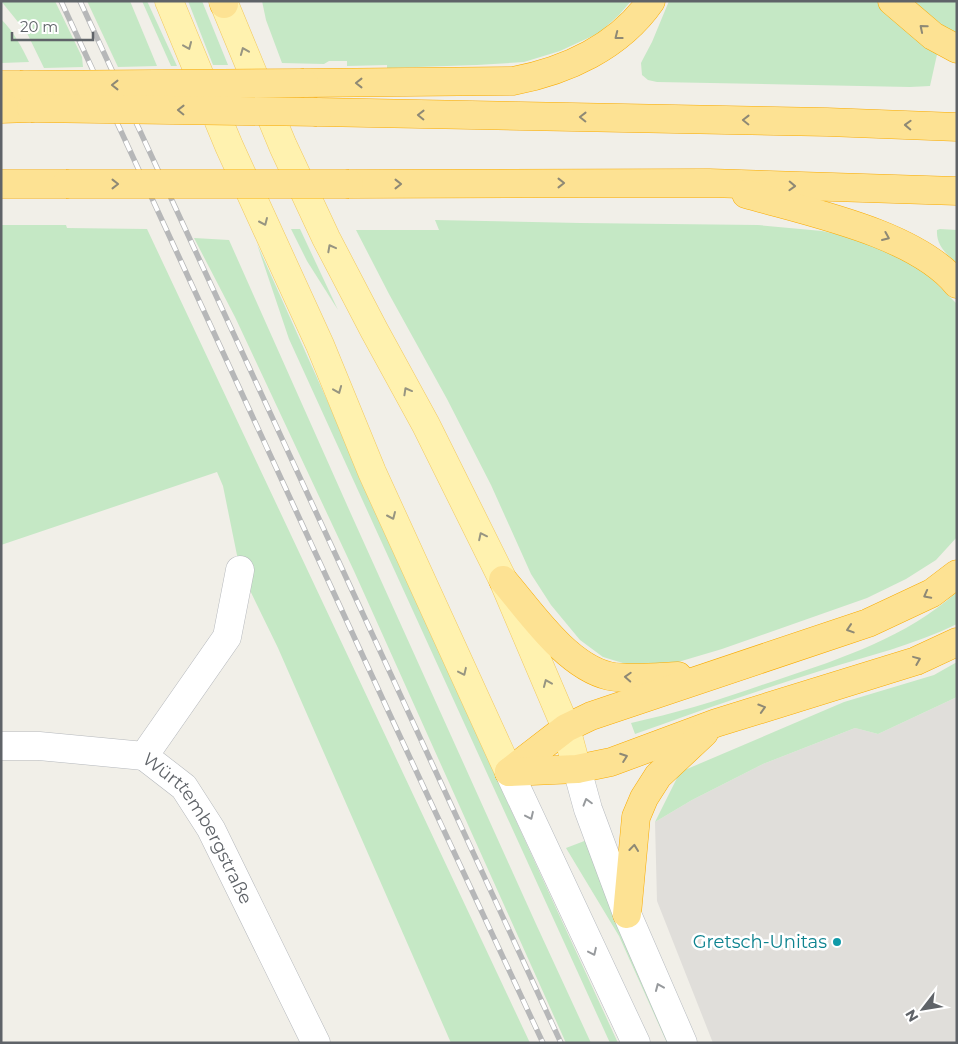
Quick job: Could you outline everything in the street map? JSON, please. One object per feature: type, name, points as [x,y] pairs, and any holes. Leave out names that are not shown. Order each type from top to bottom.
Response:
[{"type":"highway","points":[[1,109],[17,93],[304,83],[513,81],[560,69],[603,48],[619,37],[651,1]]},
{"type":"highway","points":[[892,1],[933,36],[957,49]]},
{"type":"highway","points":[[17,93],[317,112],[827,122],[957,127]]},
{"type":"highway","points":[[1,184],[709,183],[957,191]]},
{"type":"highway","points":[[709,183],[850,224],[884,236],[921,253],[957,284]]},
{"type":"highway","points":[[510,772],[566,728],[611,708],[868,623],[932,593],[957,574]]},
{"type":"highway","points":[[503,580],[554,640],[581,664],[609,676],[643,678],[712,675]]},
{"type":"highway","points":[[510,772],[577,769],[611,762],[716,723],[916,661],[957,642]]},
{"type":"highway","points":[[627,914],[636,817],[644,798],[658,776],[716,723]]},
{"type":"main road","points":[[169,1],[230,146],[320,345],[372,472],[510,772]]},
{"type":"main road","points":[[223,2],[283,146],[326,238],[426,425],[503,580],[566,728],[577,769]]},
{"type":"street","name":"Württembergstraße","points":[[240,570],[227,637],[144,756],[184,787],[210,829],[316,1043]]},
{"type":"street","points":[[1,746],[39,746],[144,756]]},
{"type":"street","points":[[577,769],[588,809],[627,914],[683,1043]]},
{"type":"street","points":[[510,772],[636,1043]]},
{"type":"shaded area","points":[[957,697],[957,1043],[713,1043],[657,901],[655,822],[692,800],[763,764],[855,728],[878,734]]},
{"type":"green space","points":[[1,1],[55,1],[82,57],[83,67],[44,68],[27,33]]},
{"type":"green space","points":[[87,1],[130,1],[157,66],[118,67]]},
{"type":"green space","points":[[142,1],[147,1],[177,66],[171,66]]},
{"type":"green space","points":[[188,1],[202,1],[228,65],[213,65]]},
{"type":"green space","points":[[262,1],[631,1],[599,33],[560,51],[524,62],[387,68],[387,65],[347,66],[347,61],[329,61],[324,64],[282,63],[266,20]]},
{"type":"green space","points":[[669,1],[876,1],[898,22],[938,50],[930,86],[657,82],[648,80],[642,75],[641,63]]},
{"type":"green space","points":[[911,1],[957,1],[957,34],[945,27]]},
{"type":"green space","points":[[1,19],[13,34],[29,62],[1,63]]},
{"type":"green space","points":[[435,220],[758,225],[822,231],[882,244],[920,267],[957,304],[957,537],[936,560],[906,579],[867,598],[722,649],[668,665],[626,664],[603,657],[580,640],[551,605],[531,574],[491,485],[356,230],[439,230]]},
{"type":"green space","points":[[1,225],[66,225],[67,228],[147,229],[530,1043],[451,1043],[278,648],[240,570],[223,486],[217,472],[1,545]]},
{"type":"green space","points":[[291,229],[300,229],[338,310],[307,261]]},
{"type":"green space","points":[[937,230],[957,230],[957,264],[938,241]]},
{"type":"green space","points":[[194,238],[229,240],[591,1043],[566,1043],[354,571],[235,317]]},
{"type":"green space","points":[[257,244],[505,797],[618,1043],[610,1043],[289,339]]},
{"type":"green space","points":[[957,592],[957,624],[891,650],[752,693],[635,734],[631,723],[716,701],[827,663],[873,644],[917,622]]},
{"type":"green space","points":[[957,662],[957,697],[878,734],[855,728],[763,764],[692,800],[655,822],[680,772],[844,702],[934,675]]},
{"type":"green space","points":[[587,840],[674,1043],[667,1043],[619,936],[566,848]]},
{"type":"railway","points":[[61,1],[543,1043]]},
{"type":"railway","points":[[80,1],[561,1043]]},
{"type":"place","name":"Gretsch-Unitas","points":[[837,942]]}]
